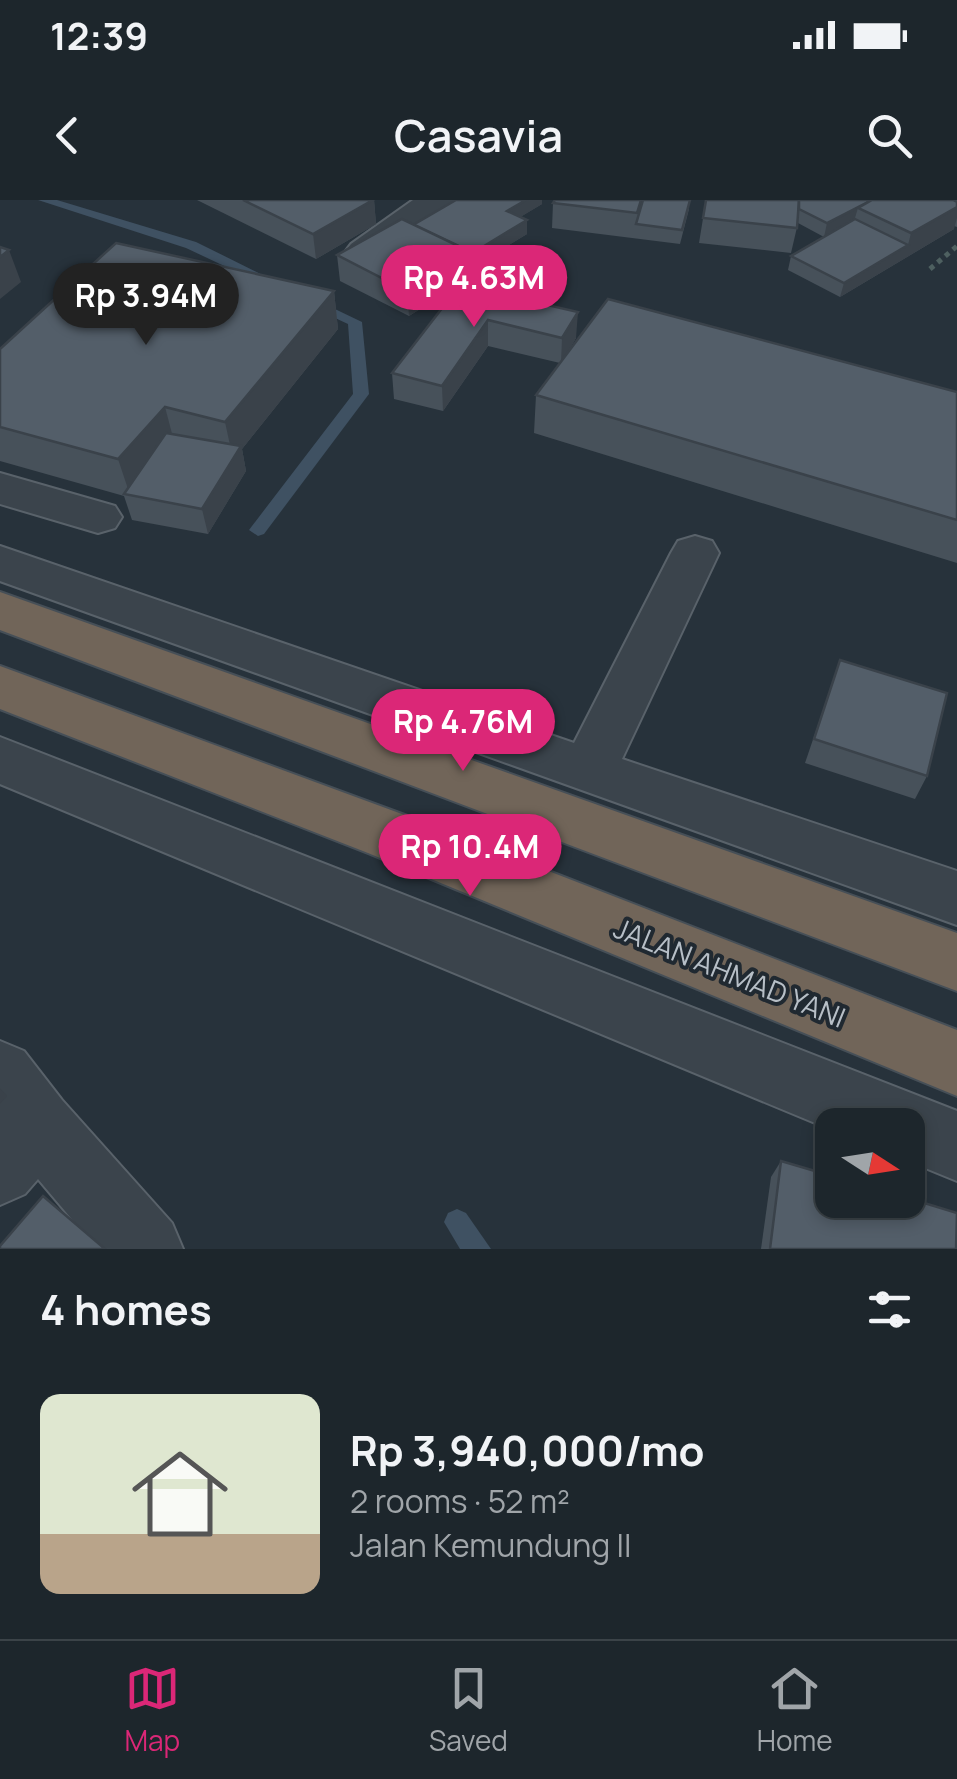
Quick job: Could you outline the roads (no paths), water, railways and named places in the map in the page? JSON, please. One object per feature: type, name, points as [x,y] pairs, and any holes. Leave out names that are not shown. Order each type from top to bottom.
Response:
[{"type":"highway","points":[[0,610],[957,962]]},
{"type":"highway","name":"JALAN AHMAD YANI","points":[[0,687],[389,835],[957,1062]]},
{"type":"street","points":[[364,252],[436,200]]},
{"type":"street","points":[[366,209],[399,226]]},
{"type":"street","points":[[0,488],[98,517]]},
{"type":"street","points":[[588,772],[695,553]]},
{"type":"street","points":[[0,563],[957,898]]},
{"type":"street","points":[[0,760],[861,1108]]},
{"type":"street","points":[[12,1123],[146,1249]]},
{"type":"street","points":[[925,1133],[957,1146]]},
{"type":"waterway","points":[[44,200],[191,245],[274,284]]},
{"type":"waterway","points":[[258,530],[361,394],[355,322],[314,303]]},
{"type":"waterway","points":[[457,1222],[477,1249]]}]
